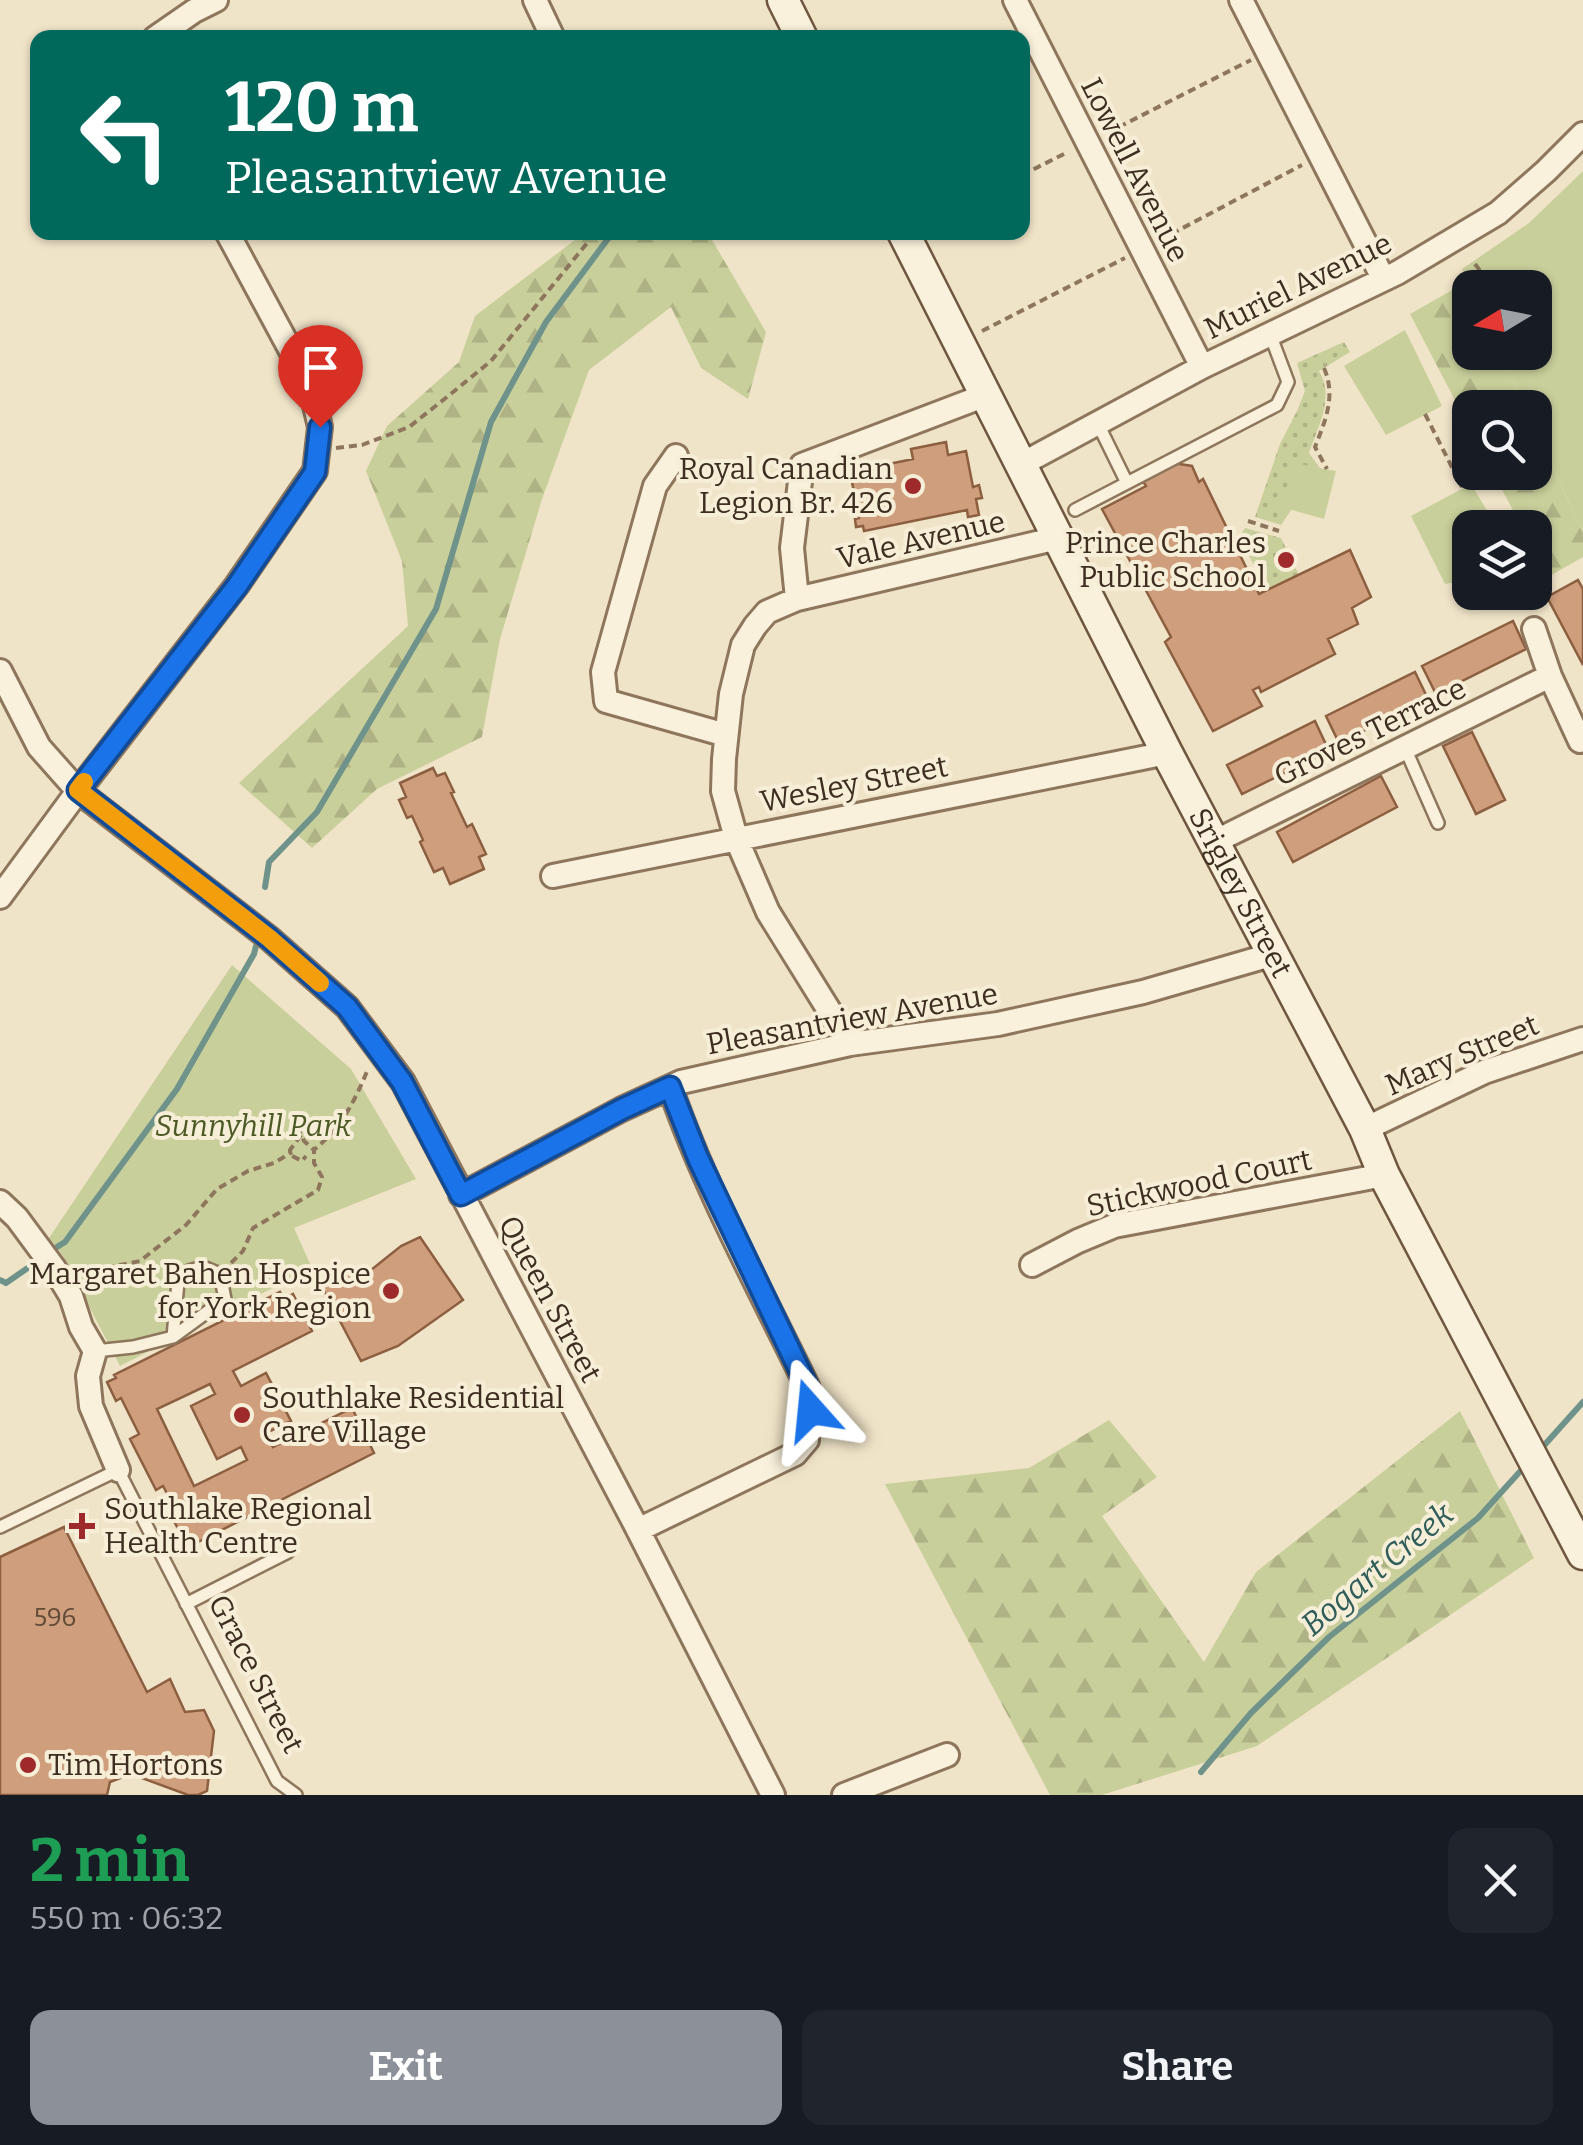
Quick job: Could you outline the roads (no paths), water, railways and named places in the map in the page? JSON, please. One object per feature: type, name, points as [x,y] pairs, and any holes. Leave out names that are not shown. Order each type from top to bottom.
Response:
[{"type":"street","points":[[166,30],[216,0]]},
{"type":"street","points":[[535,0],[549,30]]},
{"type":"street","points":[[783,0],[798,30]]},
{"type":"street","name":"Lowell Avenue","points":[[1015,0],[1202,367]]},
{"type":"street","points":[[1241,0],[1383,278]]},
{"type":"street","name":"Muriel Avenue","points":[[1020,466],[1202,367],[1397,273],[1498,214],[1583,134]]},
{"type":"street","points":[[0,898],[78,790],[237,586],[315,472],[320,427],[311,388],[231,240]]},
{"type":"street","name":"Srigley Street","points":[[906,240],[1167,753],[1365,1129],[1384,1175],[1582,1548]]},
{"type":"street","points":[[797,599],[792,548],[802,465],[986,396]]},
{"type":"street","points":[[676,456],[655,486],[603,672],[606,701],[726,736]]},
{"type":"street","name":"Vale Avenue","points":[[850,1044],[768,912],[736,838],[723,791],[731,694],[744,646],[768,612],[797,599],[1058,538]]},
{"type":"street","points":[[1534,629],[1550,676],[1580,740]]},
{"type":"street","name":"Queen Street","points":[[0,671],[39,747],[78,790],[269,938],[347,1007],[402,1082],[774,1795]]},
{"type":"street","name":"Groves Terrace","points":[[1216,841],[1550,676]]},
{"type":"street","name":"Wesley Street","points":[[553,876],[1167,753]]},
{"type":"street","name":"Pleasantview Avenue","points":[[461,1195],[681,1082],[850,1044],[998,1024],[1144,992],[1274,954]]},
{"type":"street","name":"Mary Street","points":[[1365,1129],[1484,1072],[1583,1039]]},
{"type":"street","points":[[638,1530],[795,1454],[807,1440],[811,1410],[808,1388],[694,1150],[670,1087]]},
{"type":"street","name":"Stickwood Court","points":[[1032,1265],[1114,1226],[1384,1175]]},
{"type":"street","points":[[0,1202],[17,1218],[54,1268],[95,1351]]},
{"type":"street","name":"Grace Street","points":[[95,1351],[88,1376],[91,1406],[118,1470]]},
{"type":"street","points":[[844,1795],[947,1755]]},
{"type":"lane","points":[[1075,510],[1277,405],[1288,382],[1270,334]]},
{"type":"lane","points":[[1098,424],[1128,483]]},
{"type":"lane","points":[[1406,748],[1438,823]]},
{"type":"lane","points":[[95,1351],[173,1337],[224,1298],[220,1274],[203,1266],[178,1282],[173,1337]]},
{"type":"lane","points":[[0,1527],[118,1470]]},
{"type":"lane","name":"Grace Street","points":[[118,1470],[277,1782],[296,1795]]},
{"type":"lane","points":[[186,1604],[288,1552]]},
{"type":"waterway","points":[[265,887],[269,862],[317,812],[436,609],[491,422],[546,322],[607,240]]},
{"type":"waterway","points":[[57,1247],[65,1242],[177,1089],[256,946]]},
{"type":"waterway","points":[[0,1280],[6,1283],[32,1265]]},
{"type":"waterway","name":"Bogart Creek","points":[[1540,1450],[1583,1402]]},
{"type":"waterway","name":"Bogart Creek","points":[[1201,1772],[1251,1713],[1329,1637],[1478,1518],[1525,1466]]},
{"type":"place","name":"Royal Canadian Legion Br. 426","points":[[913,486]]},
{"type":"place","name":"Prince Charles Public School","points":[[1286,560]]},
{"type":"place","name":"Margaret Bahen Hospice for York Region","points":[[391,1291]]},
{"type":"place","name":"Southlake Residential Care Village","points":[[242,1415]]},
{"type":"place","name":"Southlake Regional Health Centre","points":[[82,1526]]},
{"type":"place","name":"Tim Hortons","points":[[28,1765]]},
{"type":"park label","name":"Sunnyhill Park","points":[[253,1126]]}]
